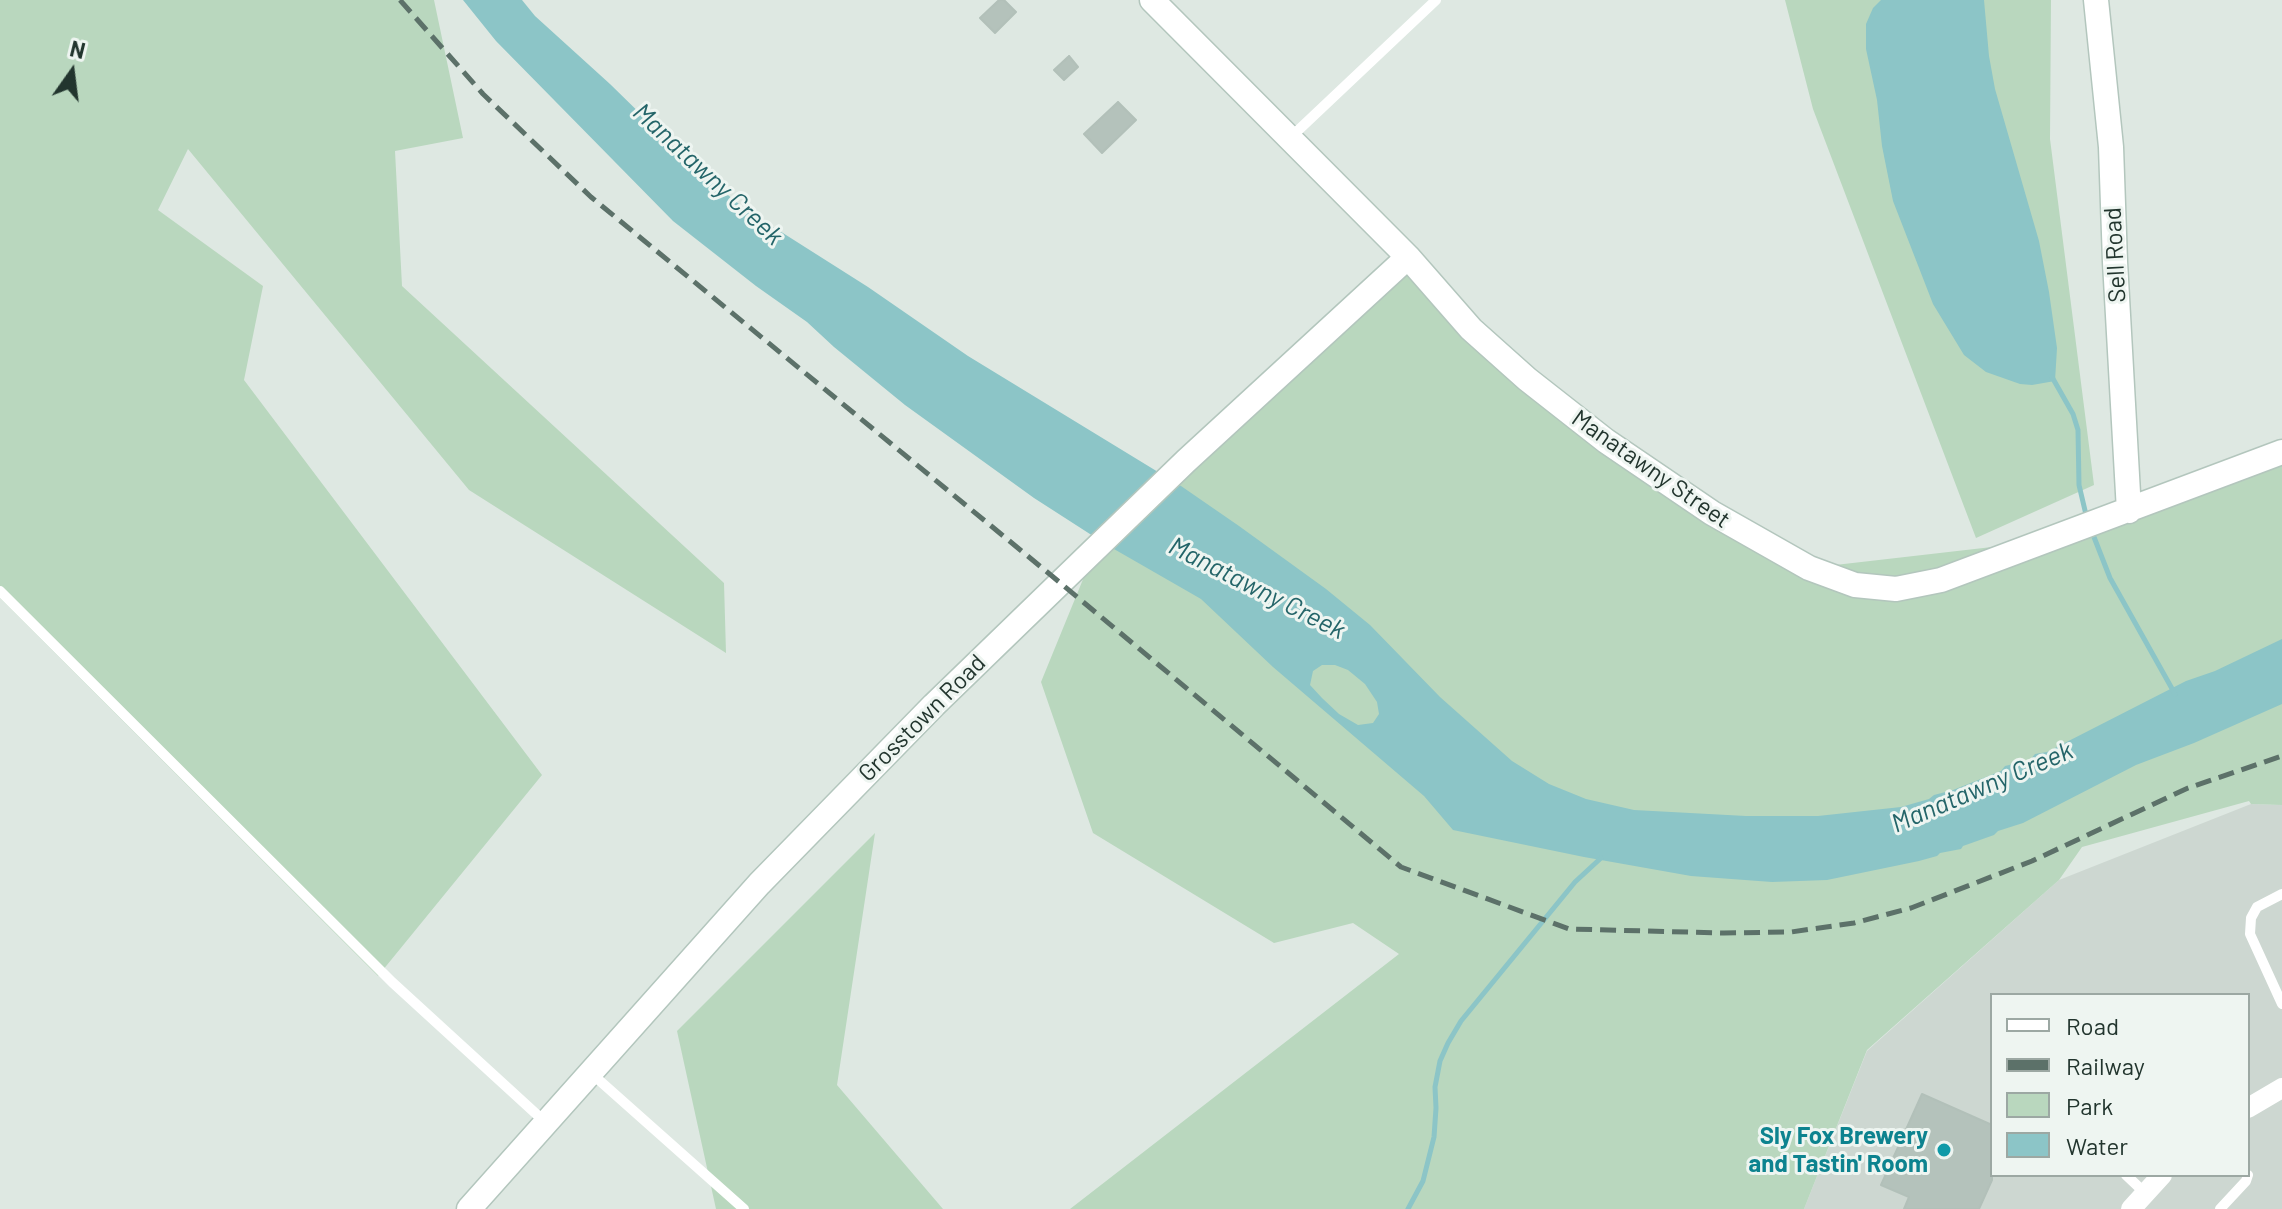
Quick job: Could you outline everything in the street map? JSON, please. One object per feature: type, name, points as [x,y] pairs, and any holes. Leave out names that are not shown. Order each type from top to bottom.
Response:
[{"type":"street","name":"Manatawny Street","points":[[1152,0],[1408,257],[1471,329],[1527,379],[1606,441],[1712,513],[1809,568],[1855,585],[1896,589],[1941,580],[2282,452]]},
{"type":"street","name":"Sell Road","points":[[2096,0],[2111,147],[2129,511]]},
{"type":"street","name":"Grosstown Road","points":[[469,1209],[759,884],[843,797],[1186,461],[1408,257]]},
{"type":"street","points":[[2250,1107],[2282,1088]]},
{"type":"street","points":[[2131,1209],[2160,1177]]},
{"type":"lane","points":[[1290,138],[1435,0]]},
{"type":"lane","points":[[0,591],[392,982],[545,1122]]},
{"type":"lane","points":[[2282,894],[2257,907],[2251,918],[2250,934],[2282,1004]]},
{"type":"lane","points":[[590,1072],[744,1209]]},
{"type":"lane","points":[[2128,1177],[2144,1192]]},
{"type":"lane","points":[[2220,1209],[2247,1177]]},
{"type":"shaded area","points":[[2251,804],[2282,805],[2282,1209],[1804,1209],[1867,1051],[2059,880]]},
{"type":"green space","points":[[0,0],[434,0],[463,138],[395,151],[402,286],[724,583],[726,653],[469,490],[188,149],[158,210],[263,286],[244,380],[542,775],[378,976],[0,598]]},
{"type":"green space","points":[[1785,0],[2051,0],[2050,139],[2094,485],[1976,538],[1813,109]]},
{"type":"green space","points":[[1408,257],[1606,441],[1809,568],[2053,540],[2282,456],[2282,805],[2251,804],[2249,801],[2082,847],[2059,880],[1867,1050],[1804,1209],[1070,1209],[1399,954],[1353,923],[1274,943],[1093,833],[1041,682],[1095,550]]},
{"type":"green space","points":[[875,833],[837,1085],[943,1209],[716,1209],[677,1031]]},
{"type":"water","name":"Manatawny Creek","points":[[463,0],[522,0],[535,16],[701,173],[745,209],[868,287],[968,356],[1181,486],[1239,526],[1370,625],[1440,697],[1512,761],[1549,784],[1586,799],[1634,810],[1746,816],[1818,816],[1901,807],[1953,790],[2001,771],[2005,766],[2030,760],[2035,754],[2047,752],[2186,681],[2215,671],[2282,639],[2282,704],[2136,765],[2023,823],[1961,849],[1827,880],[1772,882],[1691,876],[1453,830],[1424,796],[1273,667],[1201,599],[1107,545],[1034,498],[905,405],[807,322],[673,221],[496,41]],"holes":[[[1322,665],[1335,665],[1348,670],[1365,684],[1377,702],[1379,714],[1373,723],[1358,725],[1339,714],[1310,685],[1313,671]]]},
{"type":"water","points":[[1881,0],[1984,0],[1995,89],[2039,241],[2049,292],[2057,348],[2055,381],[2020,384],[1986,372],[1964,355],[1933,304],[1893,201],[1882,146],[1877,100],[1866,49],[1866,24],[1873,8]]},
{"type":"building","points":[[999,0],[1004,0],[1016,12],[995,33],[980,18]]},
{"type":"building","points":[[1069,56],[1078,67],[1064,80],[1054,70]]},
{"type":"building","points":[[1118,102],[1136,120],[1102,153],[1084,134]]},
{"type":"building","name":"Sly Fox Brewery and Tastin' Room","points":[[1922,1094],[1990,1124],[1992,1180],[1979,1209],[1904,1209],[1909,1197],[1881,1185]]},
{"type":"waterway","points":[[2052,377],[2073,414],[2078,430],[2079,485],[2087,519]]},
{"type":"waterway","points":[[2092,532],[2110,578],[2175,694]]},
{"type":"waterway","points":[[1408,1209],[1423,1181],[1434,1137],[1435,1087],[1440,1061],[1448,1043],[1461,1021],[1575,882],[1601,858]]},
{"type":"railway","points":[[400,0],[483,94],[591,197],[1401,867],[1569,929],[1791,932],[1854,923],[1911,908],[2032,861],[2188,788],[2282,756]]},
{"type":"place","name":"Sly Fox Brewery and Tastin' Room","points":[[1944,1150]]}]
